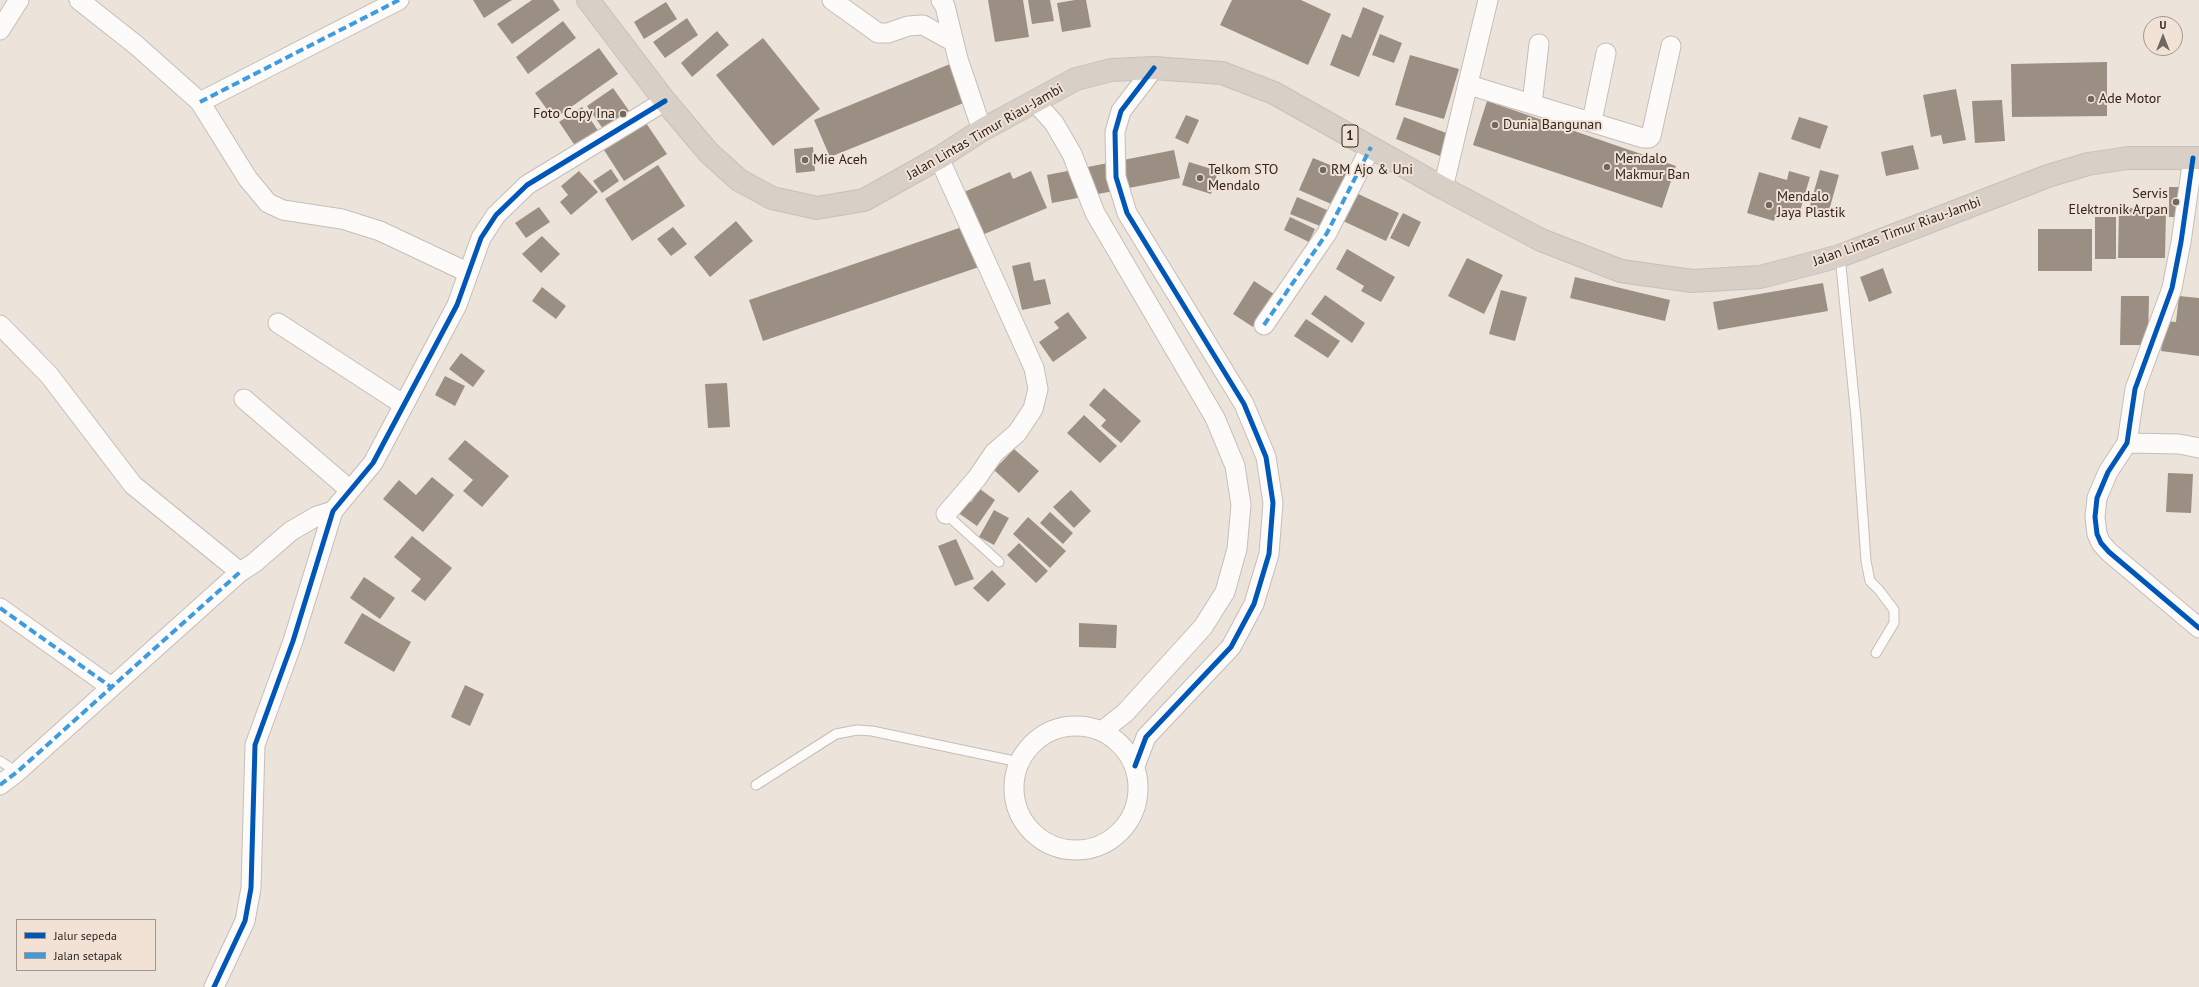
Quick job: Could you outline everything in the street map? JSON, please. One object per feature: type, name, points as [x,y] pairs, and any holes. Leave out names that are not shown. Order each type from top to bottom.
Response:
[{"type":"highway","name":"Jalan Lintas Timur Riau-Jambi","points":[[588,0],[665,101],[708,153],[739,180],[772,198],[817,208],[864,200],[939,158],[982,130],[1076,79],[1111,70],[1154,68],[1222,73],[1274,93],[1443,188],[1541,240],[1621,271],[1692,281],[1760,277],[1840,256],[2048,176],[2088,164],[2128,158],[2196,158]]},
{"type":"street","points":[[0,30],[19,0]]},
{"type":"street","points":[[79,0],[136,45],[200,102],[248,179],[268,203],[283,210],[342,219],[380,231],[467,272]]},
{"type":"street","points":[[200,102],[399,0]]},
{"type":"street","points":[[832,0],[878,32],[888,33],[908,26],[923,25],[954,42]]},
{"type":"street","points":[[941,0],[945,6],[954,42],[982,130]]},
{"type":"street","points":[[1443,188],[1469,85],[1488,0]]},
{"type":"street","points":[[1532,104],[1539,44]]},
{"type":"street","points":[[1469,85],[1592,121],[1643,138],[1651,136],[1671,46]]},
{"type":"street","points":[[1592,121],[1606,53]]},
{"type":"street","points":[[1135,766],[1146,737],[1231,648],[1254,604],[1269,554],[1273,503],[1266,457],[1244,404],[1127,212],[1116,177],[1115,132],[1121,111],[1154,68]]},
{"type":"street","points":[[214,987],[244,921],[251,888],[255,745],[293,641],[333,511],[373,463],[457,305],[467,272],[480,238],[496,215],[527,185],[665,101]]},
{"type":"street","points":[[1035,102],[1054,124],[1072,154],[1095,212],[1215,418],[1235,466],[1241,505],[1237,549],[1225,592],[1203,627],[1131,707],[1102,730]]},
{"type":"street","points":[[1264,325],[1327,233],[1371,147]]},
{"type":"street","points":[[939,158],[1034,368],[1038,389],[1033,409],[1017,433],[994,453],[977,478],[946,514]]},
{"type":"street","points":[[2196,158],[2172,288],[2135,389],[2127,443],[2108,472],[2097,498],[2095,517],[2097,534],[2101,543],[2109,552],[2199,628]]},
{"type":"street","points":[[278,323],[404,405]]},
{"type":"street","points":[[0,325],[49,375],[133,485],[240,572]]},
{"type":"street","points":[[244,399],[350,490]]},
{"type":"street","points":[[2127,443],[2179,444],[2199,448]]},
{"type":"street","points":[[0,785],[17,772],[240,572],[254,563],[291,531],[317,516],[333,511]]},
{"type":"street","points":[[0,608],[111,687]]},
{"type":"street","points":[[1078,725],[1102,730],[1122,745],[1135,766],[1139,790],[1134,814],[1120,834],[1098,847],[1074,851],[1050,845],[1030,831],[1017,810],[1013,786],[1018,762],[1033,742],[1054,729],[1078,725]]},
{"type":"lane","points":[[1840,256],[1856,418],[1866,561],[1870,581],[1894,610],[1894,623],[1876,653]]},
{"type":"lane","points":[[946,514],[999,562]]},
{"type":"lane","points":[[756,785],[836,734],[857,730],[872,731],[1018,762]]},
{"type":"lane","points":[[0,761],[17,772]]},
{"type":"building","points":[[473,0],[512,0],[484,18]]},
{"type":"building","points":[[532,0],[553,0],[560,10],[512,44],[497,24]]},
{"type":"building","points":[[988,0],[1023,0],[1029,37],[995,42]]},
{"type":"building","points":[[1028,0],[1050,0],[1054,21],[1032,24]]},
{"type":"building","points":[[1086,0],[1091,27],[1062,32],[1057,3]]},
{"type":"building","points":[[1232,0],[1301,0],[1331,14],[1308,65],[1220,25]]},
{"type":"building","points":[[666,2],[677,19],[644,39],[634,22]]},
{"type":"building","points":[[1363,7],[1384,16],[1359,77],[1330,65],[1342,34],[1351,38]]},
{"type":"building","points":[[687,18],[698,35],[665,58],[653,42]]},
{"type":"building","points":[[563,21],[576,38],[528,74],[516,57]]},
{"type":"building","points":[[717,31],[729,45],[692,77],[681,63]]},
{"type":"building","points":[[1380,34],[1402,43],[1394,63],[1372,55]]},
{"type":"building","points":[[763,38],[820,109],[773,146],[716,75]]},
{"type":"building","points":[[599,48],[618,74],[554,119],[535,93]]},
{"type":"building","points":[[1410,55],[1459,69],[1444,119],[1395,105]]},
{"type":"building","points":[[955,62],[971,100],[830,157],[814,120]]},
{"type":"building","points":[[2107,62],[2107,116],[2012,117],[2011,64]]},
{"type":"building","points":[[613,88],[632,115],[606,133],[587,106]]},
{"type":"building","points":[[1956,89],[1966,140],[1943,144],[1941,135],[1931,137],[1923,95]]},
{"type":"building","points":[[2002,100],[2005,141],[1975,143],[1972,101]]},
{"type":"building","points":[[1487,101],[1676,166],[1662,208],[1473,145]]},
{"type":"building","points":[[582,107],[601,135],[578,150],[559,122]]},
{"type":"building","points":[[1186,115],[1199,120],[1188,144],[1175,138]]},
{"type":"building","points":[[1404,117],[1449,134],[1440,156],[1396,139]]},
{"type":"building","points":[[1799,117],[1828,126],[1820,149],[1791,139]]},
{"type":"building","points":[[646,123],[667,154],[624,181],[604,150]]},
{"type":"building","points":[[1913,145],[1919,169],[1886,176],[1881,152]]},
{"type":"building","name":"Mie Aceh","points":[[813,147],[815,171],[796,173],[794,149]]},
{"type":"building","points":[[1174,150],[1180,178],[1052,203],[1047,175]]},
{"type":"building","points":[[1313,158],[1352,174],[1338,207],[1299,190]]},
{"type":"building","name":"Telkom STO Mendalo","points":[[1189,162],[1218,171],[1211,194],[1182,185]]},
{"type":"building","points":[[658,165],[685,206],[632,241],[605,199]]},
{"type":"building","points":[[611,169],[619,181],[602,193],[593,181]]},
{"type":"building","points":[[1820,170],[1839,175],[1828,214],[1809,209]]},
{"type":"building","points":[[579,171],[598,192],[571,215],[560,202],[568,195],[561,186]]},
{"type":"building","points":[[1031,171],[1047,208],[982,235],[964,192],[1010,172],[1013,179]]},
{"type":"building","points":[[1789,171],[1810,177],[1798,218],[1777,212],[1774,221],[1747,213],[1759,172],[1787,180]]},
{"type":"building","name":"Servis Elektronik Arpan","points":[[2169,187],[2182,187],[2182,217],[2169,217]]},
{"type":"building","points":[[1354,192],[1399,213],[1386,241],[1341,220]]},
{"type":"building","points":[[1297,197],[1327,210],[1320,226],[1290,214]]},
{"type":"building","points":[[539,207],[550,222],[526,238],[515,223]]},
{"type":"building","points":[[2119,208],[2166,209],[2165,258],[2118,258]]},
{"type":"building","points":[[1403,213],[1421,222],[1409,247],[1390,238]]},
{"type":"building","points":[[1290,217],[1315,229],[1309,242],[1284,230]]},
{"type":"building","points":[[2095,217],[2116,217],[2116,259],[2095,259]]},
{"type":"building","points":[[736,221],[753,241],[710,277],[694,257]]},
{"type":"building","points":[[965,226],[979,267],[763,341],[749,300]]},
{"type":"building","points":[[673,227],[687,244],[671,256],[657,239]]},
{"type":"building","points":[[2038,229],[2092,229],[2092,271],[2038,271]]},
{"type":"building","points":[[542,236],[560,254],[541,273],[522,254]]},
{"type":"building","points":[[1347,249],[1395,277],[1381,302],[1361,291],[1364,286],[1336,269]]},
{"type":"building","points":[[1467,258],[1503,275],[1484,314],[1448,296]]},
{"type":"building","points":[[1030,262],[1034,281],[1045,279],[1051,304],[1022,310],[1012,266]]},
{"type":"building","points":[[1883,268],[1892,293],[1869,302],[1860,277]]},
{"type":"building","points":[[1575,277],[1670,300],[1665,321],[1570,298]]},
{"type":"building","points":[[1254,281],[1274,294],[1253,327],[1233,314]]},
{"type":"building","points":[[1823,283],[1828,311],[1718,330],[1713,302]]},
{"type":"building","points":[[542,287],[566,306],[556,319],[532,301]]},
{"type":"building","points":[[1501,290],[1527,297],[1515,341],[1489,334]]},
{"type":"building","points":[[1325,295],[1365,323],[1352,343],[1311,314]]},
{"type":"building","points":[[2121,296],[2149,296],[2148,345],[2120,345]]},
{"type":"building","points":[[2179,296],[2199,298],[2199,356],[2161,351],[2165,321],[2176,322]]},
{"type":"building","points":[[1068,312],[1087,338],[1053,362],[1039,342],[1059,328],[1054,322]]},
{"type":"building","points":[[1306,319],[1340,341],[1328,358],[1294,336]]},
{"type":"building","points":[[461,353],[485,371],[473,387],[449,369]]},
{"type":"building","points":[[445,376],[465,386],[455,406],[435,395]]},
{"type":"building","points":[[727,383],[730,427],[708,428],[705,384]]},
{"type":"building","points":[[1104,388],[1141,421],[1121,443],[1101,426],[1106,420],[1089,405]]},
{"type":"building","points":[[1084,415],[1117,446],[1100,463],[1067,433]]},
{"type":"building","points":[[465,440],[509,476],[482,507],[463,491],[473,480],[448,459]]},
{"type":"building","points":[[1014,449],[1039,471],[1019,493],[994,470]]},
{"type":"building","points":[[2168,473],[2193,474],[2191,513],[2166,512]]},
{"type":"building","points":[[432,477],[454,495],[423,532],[383,499],[399,480],[416,495]]},
{"type":"building","points":[[980,489],[995,500],[977,526],[957,512],[967,499],[971,502]]},
{"type":"building","points":[[1071,490],[1091,511],[1074,528],[1053,507]]},
{"type":"building","points":[[994,510],[1009,518],[994,545],[979,537]]},
{"type":"building","points":[[1050,512],[1073,533],[1063,544],[1040,523]]},
{"type":"building","points":[[1028,517],[1066,551],[1050,568],[1013,534]]},
{"type":"building","points":[[412,536],[452,568],[425,601],[411,591],[421,579],[394,557]]},
{"type":"building","points":[[956,539],[974,579],[955,586],[938,546]]},
{"type":"building","points":[[1019,543],[1048,571],[1036,583],[1007,555]]},
{"type":"building","points":[[992,570],[1006,584],[988,602],[973,588]]},
{"type":"building","points":[[364,577],[395,598],[380,619],[350,598]]},
{"type":"building","points":[[362,613],[411,642],[394,672],[344,643]]},
{"type":"building","points":[[1079,623],[1117,625],[1116,648],[1079,647]]},
{"type":"building","points":[[465,685],[484,694],[470,726],[451,717]]},
{"type":"marked path","points":[[200,102],[399,0]]},
{"type":"marked path","points":[[1264,325],[1327,233],[1371,147]]},
{"type":"marked path","points":[[0,785],[17,772],[240,572]]},
{"type":"marked path","points":[[0,608],[111,687]]},
{"type":"cycle path","points":[[1135,766],[1146,737],[1231,647],[1254,604],[1269,554],[1273,503],[1266,457],[1244,404],[1127,213],[1116,177],[1115,132],[1121,111],[1154,68]]},
{"type":"cycle path","points":[[214,987],[245,921],[251,888],[255,745],[293,641],[333,511],[373,463],[457,305],[481,238],[496,215],[527,185],[665,101]]},
{"type":"cycle path","points":[[2193,158],[2181,242],[2172,288],[2135,389],[2127,443],[2108,472],[2097,498],[2095,517],[2097,534],[2101,543],[2109,552],[2199,628]]},
{"type":"place","name":"Ade Motor","points":[[2091,99]]},
{"type":"place","name":"Foto Copy Ina","points":[[623,114]]},
{"type":"place","name":"Dunia Bangunan","points":[[1495,125]]},
{"type":"place","name":"Mie Aceh","points":[[805,160]]},
{"type":"place","name":"Mendalo Makmur Ban","points":[[1607,167]]},
{"type":"place","name":"RM Ajo & Uni","points":[[1323,170]]},
{"type":"place","name":"Telkom STO Mendalo","points":[[1200,178]]},
{"type":"place","name":"Servis Elektronik Arpan","points":[[2176,202]]},
{"type":"place","name":"Mendalo Jaya Plastik","points":[[1769,205]]}]
